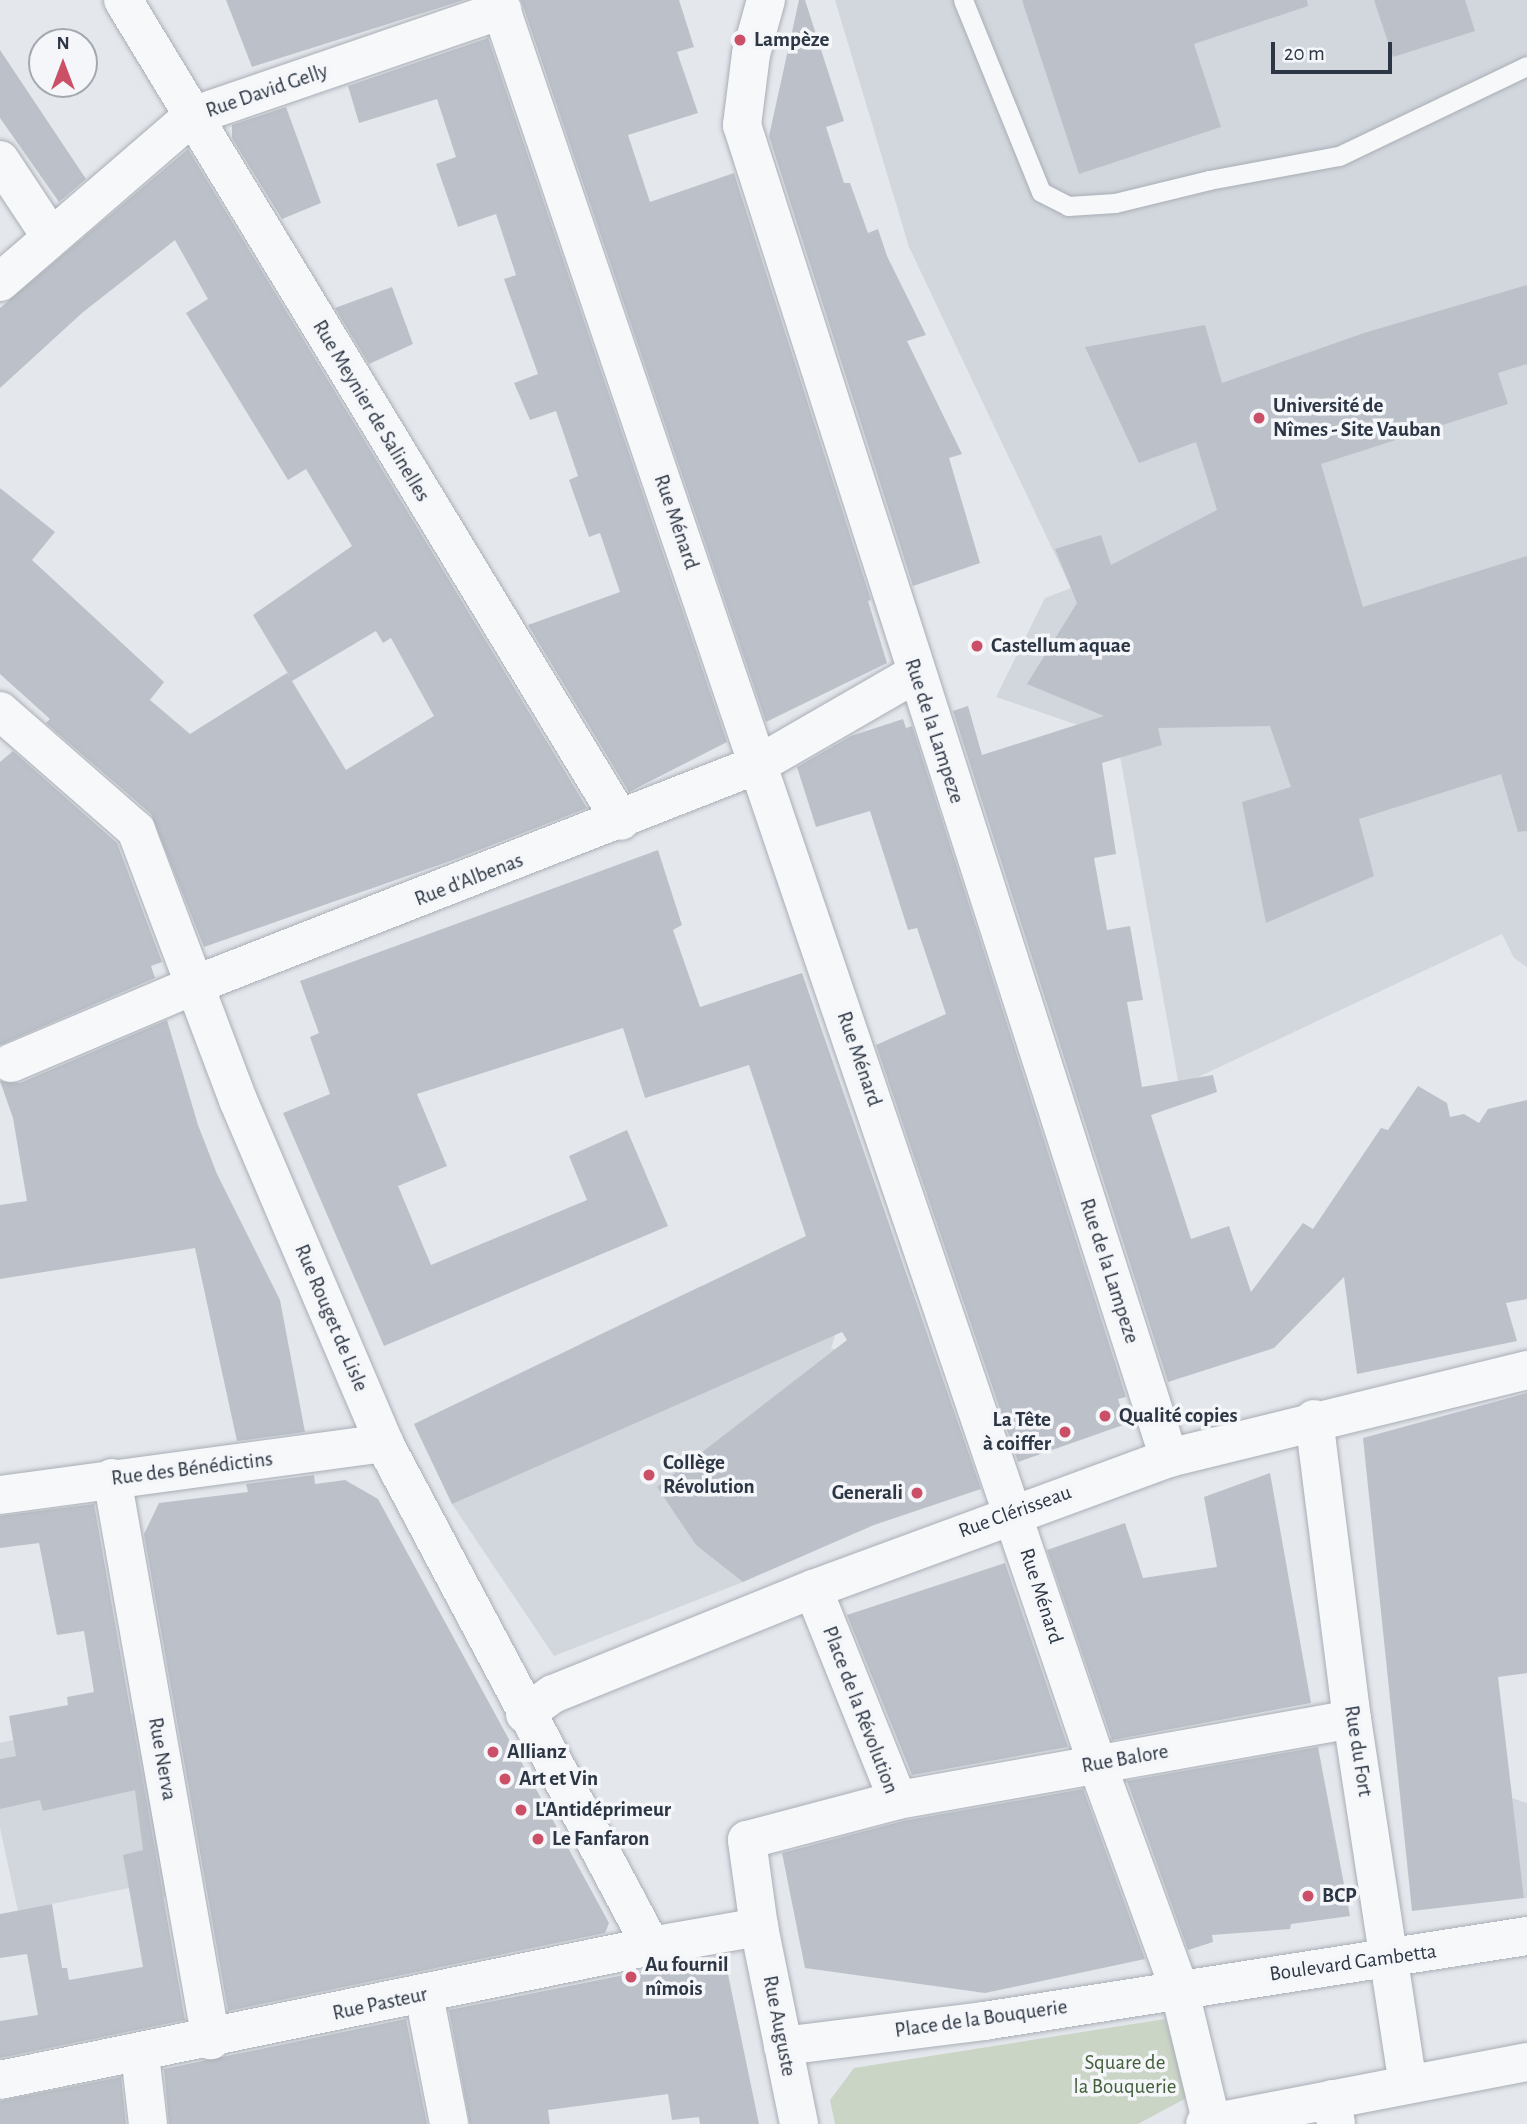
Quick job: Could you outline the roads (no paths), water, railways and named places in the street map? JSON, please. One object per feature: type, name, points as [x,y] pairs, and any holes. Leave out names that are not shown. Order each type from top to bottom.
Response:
[{"type":"street","name":"Rue Meynier de Salinelles","points":[[123,0],[621,821]]},
{"type":"street","name":"Rue de la Lampeze","points":[[766,0],[751,54],[742,125],[915,674],[1169,1458]]},
{"type":"street","name":"Rue David Gelly","points":[[0,282],[192,116],[500,5]]},
{"type":"street","name":"Rue Ménard","points":[[500,5],[1097,1764],[1179,1988],[1208,2122]]},
{"type":"street","points":[[0,159],[51,237]]},
{"type":"street","name":"Rue d'Albenas","points":[[11,1063],[197,984],[621,821],[759,764],[915,674]]},
{"type":"street","name":"Rue Rouget de Lisle","points":[[0,711],[136,830],[197,984],[238,1100],[384,1443],[525,1714],[651,1946]]},
{"type":"street","name":"Rue Clérisseau","points":[[525,1714],[553,1694],[813,1589],[1013,1512],[1169,1458],[1314,1419],[1527,1370]]},
{"type":"street","name":"Rue du Fort","points":[[1314,1419],[1352,1719],[1390,1958],[1407,2091]]},
{"type":"street","name":"Rue des Bénédictins","points":[[0,1495],[384,1443]]},
{"type":"street","name":"Rue Nerva","points":[[112,1478],[211,2040]]},
{"type":"street","name":"Place de la Révolution","points":[[759,1927],[747,1840],[898,1800],[813,1589]]},
{"type":"street","name":"Rue Balore","points":[[898,1800],[1352,1719]]},
{"type":"street","name":"Rue Pasteur","points":[[0,2080],[211,2040],[651,1946],[759,1927]]},
{"type":"street","name":"Rue Auguste","points":[[759,1927],[799,2124]]},
{"type":"street","name":"Boulevard Gambetta","points":[[1179,1988],[1527,1936]]},
{"type":"street","name":"Place de la Bouquerie","points":[[783,2046],[984,2021],[1179,1988]]},
{"type":"street","points":[[424,1995],[449,2124]]},
{"type":"street","points":[[139,2054],[148,2124]]},
{"type":"street","points":[[1208,2122],[1334,2112],[1527,2062]]},
{"type":"lane","points":[[963,0],[1041,192],[1068,206],[1115,203],[1209,180],[1339,156],[1527,66]]},
{"type":"lane","points":[[1407,2091],[1527,2077]]},
{"type":"lane","points":[[1284,2124],[1334,2112]]},
{"type":"place","name":"Lampèze","points":[[740,40]]},
{"type":"place","name":"Université de Nîmes - Site Vauban","points":[[1259,418]]},
{"type":"place","name":"Castellum aquae","points":[[977,646]]},
{"type":"place","name":"Qualité copies","points":[[1105,1416]]},
{"type":"place","name":"La Tête à coiffer","points":[[1065,1432]]},
{"type":"place","name":"Collège Révolution","points":[[649,1475]]},
{"type":"place","name":"Generali","points":[[917,1493]]},
{"type":"place","name":"Allianz","points":[[493,1752]]},
{"type":"place","name":"Art et Vin","points":[[505,1779]]},
{"type":"place","name":"L'Antidéprimeur","points":[[521,1810]]},
{"type":"place","name":"Le Fanfaron","points":[[538,1839]]},
{"type":"place","name":"BCP","points":[[1308,1896]]},
{"type":"place","name":"Au fournil nîmois","points":[[631,1977]]},
{"type":"park label","name":"Square de la Bouquerie","points":[[1125,2075]]}]
